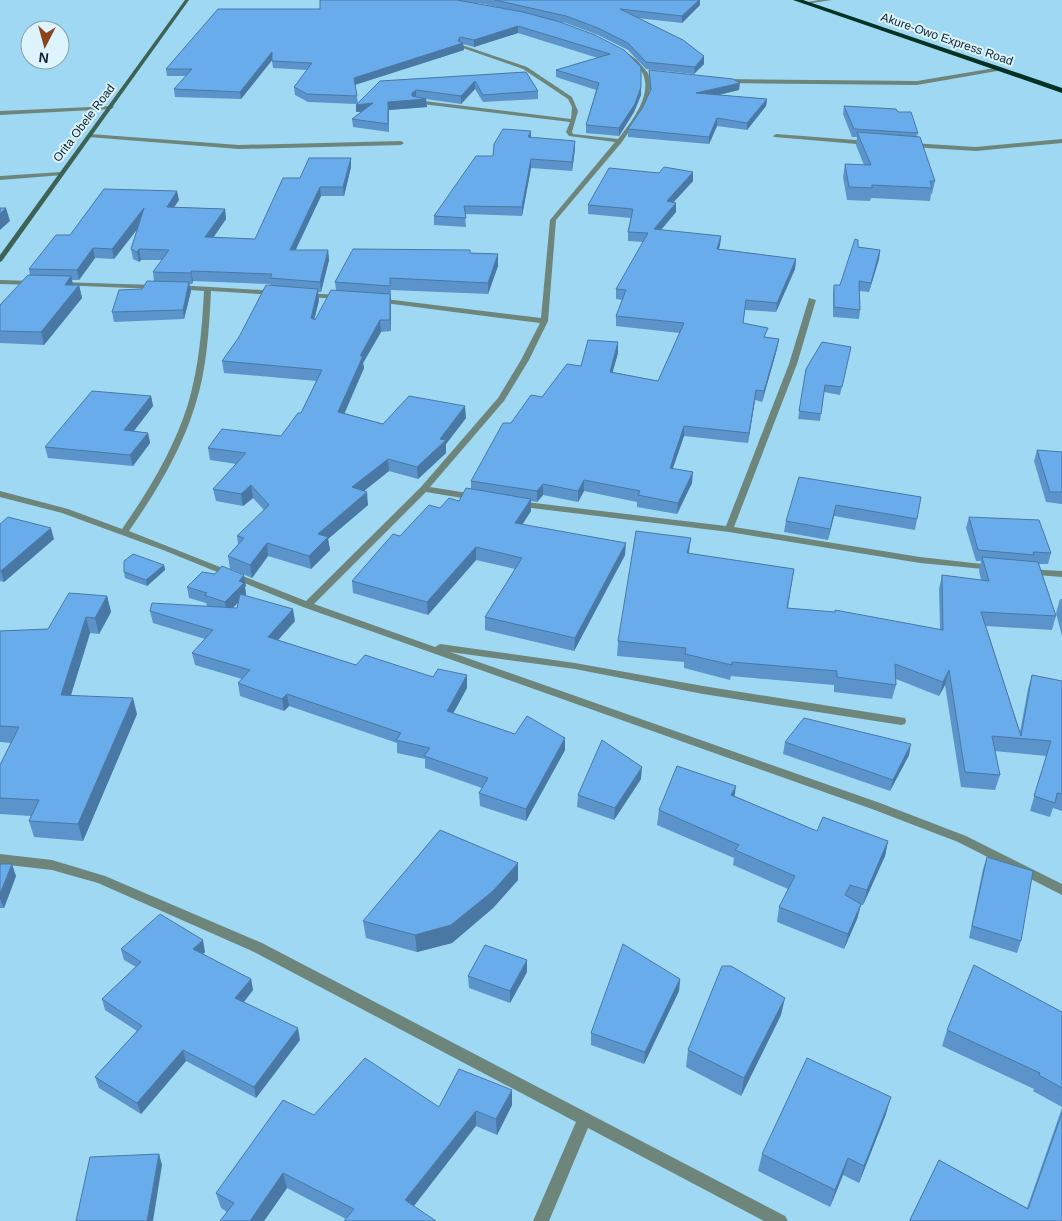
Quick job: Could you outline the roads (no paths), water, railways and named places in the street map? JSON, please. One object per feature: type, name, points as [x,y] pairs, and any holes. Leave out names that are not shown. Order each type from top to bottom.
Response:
[{"type":"highway","name":"Akure-Owo Express Road","points":[[796,0],[1062,91]]},
{"type":"main road","name":"Orita Obele Road","points":[[0,260],[60,174],[90,136],[187,0]]},
{"type":"street","points":[[805,3],[830,0]]},
{"type":"street","points":[[462,46],[519,66],[543,79],[570,98],[576,110],[569,132],[571,135],[620,141]]},
{"type":"street","points":[[307,605],[424,489],[501,399],[525,360],[544,321],[553,220],[620,141],[646,95],[648,84],[645,72],[638,63],[612,46]]},
{"type":"street","points":[[720,81],[759,83],[917,82],[1001,69]]},
{"type":"street","points":[[645,72],[655,74]]},
{"type":"street","points":[[416,102],[573,121]]},
{"type":"street","points":[[0,113],[111,107]]},
{"type":"street","points":[[90,136],[239,146],[401,143]]},
{"type":"street","points":[[776,136],[878,144]]},
{"type":"street","points":[[907,145],[976,149],[1062,140]]},
{"type":"street","points":[[0,178],[60,174]]},
{"type":"street","points":[[0,282],[40,283]]},
{"type":"street","points":[[50,283],[159,287]]},
{"type":"street","points":[[169,287],[286,294]]},
{"type":"street","points":[[124,532],[148,498],[187,422],[197,385],[204,346],[208,288]]},
{"type":"street","points":[[296,294],[344,298]]},
{"type":"street","points":[[364,299],[544,321]]},
{"type":"street","points":[[729,529],[792,364],[812,300]]},
{"type":"street","points":[[424,489],[488,500]]},
{"type":"street","points":[[0,494],[65,510],[307,605],[876,806],[962,839],[1062,890]]},
{"type":"street","points":[[506,502],[542,508],[729,529],[920,560],[999,569]]},
{"type":"street","points":[[1019,571],[1062,574]]},
{"type":"street","points":[[418,644],[575,666],[704,690],[901,721]]},
{"type":"street","points":[[0,858],[52,864],[101,879],[257,947],[780,1221]]},
{"type":"street","points":[[541,1221],[585,1118]]}]
